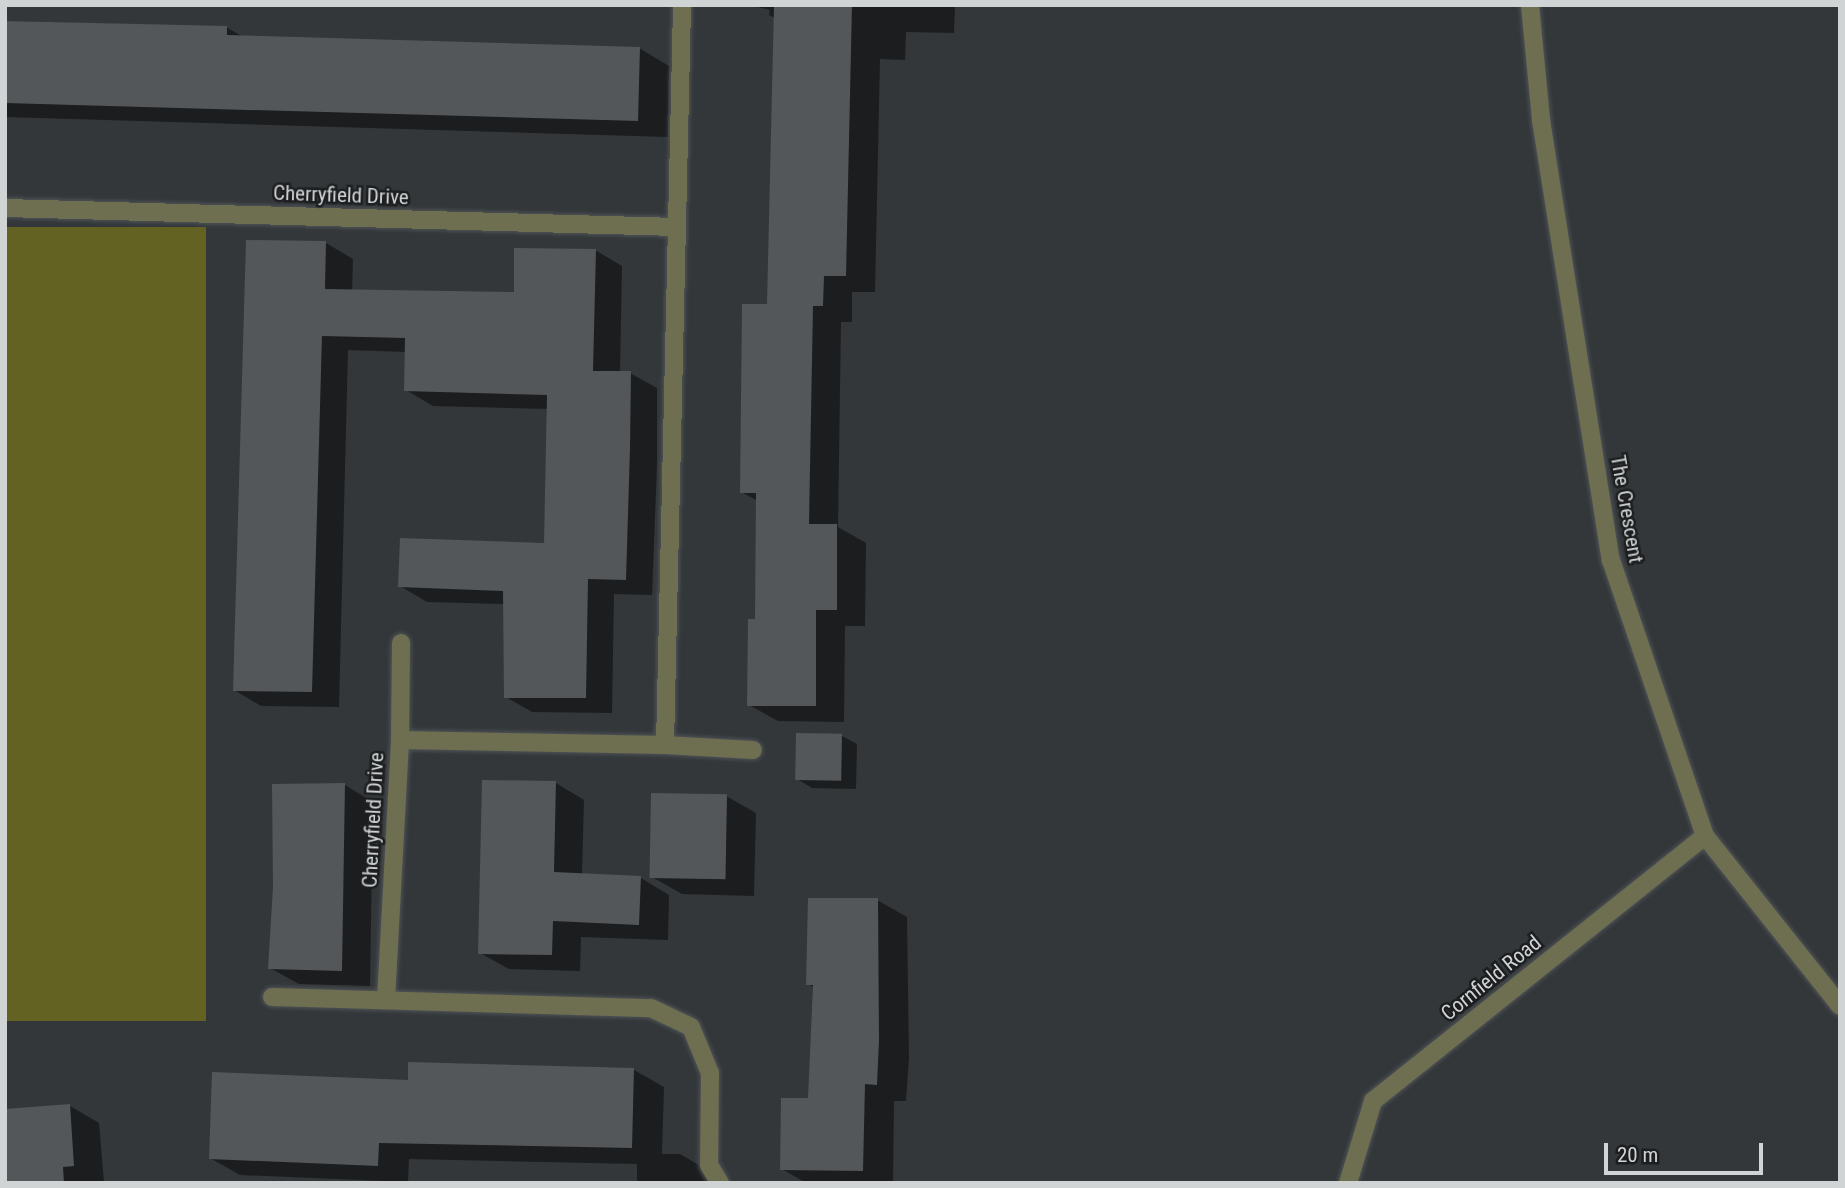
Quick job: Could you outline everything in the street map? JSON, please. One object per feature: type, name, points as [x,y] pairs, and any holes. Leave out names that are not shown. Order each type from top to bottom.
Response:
[{"type":"street","points":[[665,745],[682,5]]},
{"type":"street","name":"The Crescent","points":[[1530,5],[1541,120],[1611,559],[1705,836],[1840,1006]]},
{"type":"street","name":"Cherryfield Drive","points":[[5,208],[676,227]]},
{"type":"street","points":[[400,740],[401,643]]},
{"type":"street","name":"Cherryfield Drive","points":[[386,1000],[400,740],[665,745],[753,750]]},
{"type":"street","name":"Cornfield Road","points":[[1348,1183],[1373,1101],[1705,836]]},
{"type":"street","points":[[272,997],[651,1008],[691,1027],[710,1073],[709,1165],[720,1183]]},
{"type":"shaded area","points":[[5,227],[206,227],[206,1021],[5,1021]]},
{"type":"building","points":[[774,5],[852,5],[846,276],[824,276],[823,306],[813,306],[809,524],[837,524],[837,610],[816,610],[816,706],[747,706],[748,619],[755,619],[756,493],[740,493],[742,304],[767,304]]},
{"type":"building","points":[[5,21],[227,26],[227,35],[640,47],[638,121],[5,103]]},
{"type":"building","points":[[246,240],[326,241],[325,289],[514,292],[514,248],[596,249],[593,371],[631,371],[630,448],[626,580],[588,579],[586,698],[504,698],[503,591],[398,587],[400,538],[544,543],[547,395],[404,391],[405,338],[322,336],[312,692],[233,691]]},
{"type":"building","points":[[796,733],[842,734],[841,781],[795,780]]},
{"type":"building","points":[[482,780],[556,781],[554,872],[641,876],[639,925],[553,921],[552,955],[478,954]]},
{"type":"building","points":[[345,783],[342,971],[268,969],[273,887],[272,784]]},
{"type":"building","points":[[651,793],[727,794],[726,879],[650,878]]},
{"type":"building","points":[[808,898],[878,898],[877,1085],[865,1084],[863,1171],[780,1170],[781,1098],[808,1098],[813,985],[806,985]]},
{"type":"building","points":[[408,1062],[634,1068],[632,1148],[379,1143],[378,1166],[209,1159],[212,1072],[408,1080]]},
{"type":"building","points":[[70,1104],[74,1166],[63,1167],[64,1183],[5,1183],[5,1109]]}]
